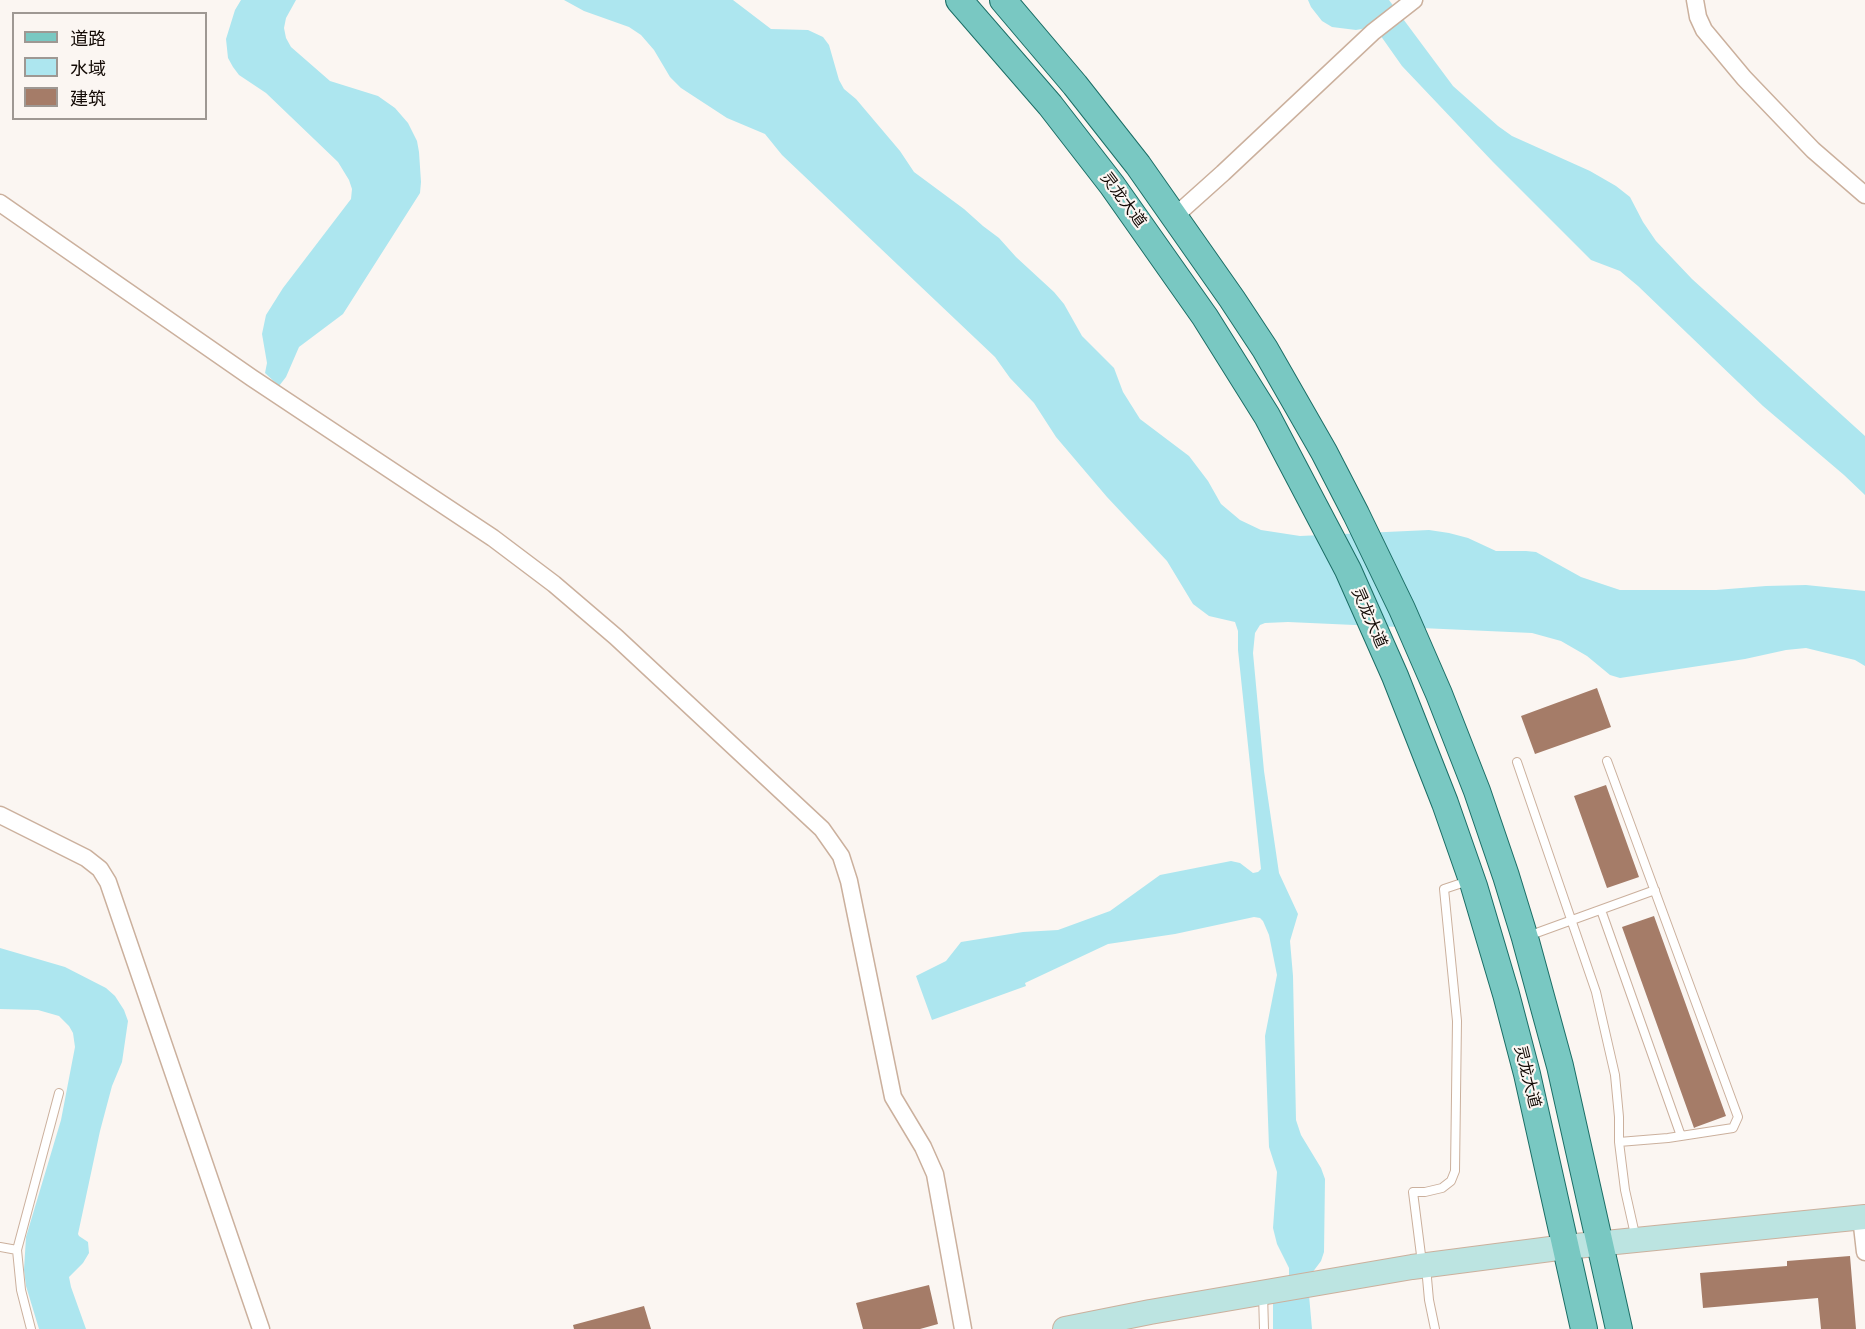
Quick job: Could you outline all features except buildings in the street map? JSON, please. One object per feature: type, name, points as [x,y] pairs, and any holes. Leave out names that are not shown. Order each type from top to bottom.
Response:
[{"type":"main road","name":"灵龙大道","points":[[959,0],[1050,105],[1112,185],[1238,367],[1322,518],[1382,645],[1445,802],[1472,880],[1506,994],[1527,1074],[1584,1329]]},
{"type":"main road","name":"灵龙大道","points":[[1003,0],[1082,94],[1174,216],[1265,349],[1324,452],[1415,639],[1477,791],[1525,938],[1560,1066],[1619,1329]]},
{"type":"main road","points":[[1065,1329],[1264,1292],[1424,1266],[1566,1247],[1863,1217]]},
{"type":"street","points":[[1695,0],[1704,30],[1744,78],[1813,150],[1865,195]]},
{"type":"street","points":[[1174,216],[1232,165],[1373,32],[1408,5]]},
{"type":"street","points":[[0,203],[252,378],[502,544],[554,584],[616,637],[822,829],[841,856],[849,881],[893,1097],[923,1147],[935,1174],[963,1329]]},
{"type":"street","points":[[0,815],[86,858],[100,869],[108,882],[261,1329]]},
{"type":"street","points":[[1863,1217],[1865,1252]]},
{"type":"lane","points":[[1607,761],[1738,1117],[1733,1128],[1618,1142]]},
{"type":"lane","points":[[1517,762],[1596,992],[1615,1075],[1619,1117],[1618,1142],[1625,1191],[1636,1240]]},
{"type":"lane","points":[[1435,1329],[1413,1192],[1442,1188],[1451,1181],[1455,1171],[1457,1021],[1444,889],[1472,880]]},
{"type":"lane","points":[[1525,938],[1655,890]]},
{"type":"lane","points":[[1601,910],[1681,1136]]},
{"type":"lane","points":[[31,1329],[21,1290],[17,1250],[59,1093]]},
{"type":"lane","points":[[0,1247],[17,1250]]},
{"type":"lane","points":[[1264,1292],[1264,1329]]},
{"type":"water","points":[[241,0],[296,0],[286,18],[284,28],[291,47],[330,81],[378,96],[395,108],[408,123],[417,141],[419,152],[420,193],[343,314],[299,347],[286,377],[279,386],[265,373],[267,363],[262,334],[266,315],[283,288],[351,199],[352,189],[338,162],[266,93],[239,75],[233,67],[228,58],[226,39],[235,10]]},
{"type":"water","points":[[564,0],[733,0],[771,29],[808,30],[823,37],[829,45],[839,80],[844,89],[856,99],[900,151],[914,172],[999,238],[1054,292],[1064,304],[1082,336],[1114,368],[1123,392],[1140,419],[1189,456],[1208,481],[1221,504],[1240,520],[1261,530],[1300,536],[1429,530],[1449,533],[1468,538],[1496,551],[1536,552],[1581,577],[1620,590],[1716,590],[1806,585],[1865,591],[1865,666],[1855,660],[1806,648],[1620,678],[1610,675],[1587,656],[1561,641],[1532,633],[1288,622],[1260,625],[1255,633],[1253,653],[1264,771],[1279,873],[1298,914],[1290,941],[1293,976],[1296,1120],[1301,1135],[1325,1179],[1324,1252],[1321,1261],[1312,1273],[1309,1295],[1312,1329],[1273,1329],[1273,1300],[1289,1296],[1289,1268],[1277,1244],[1273,1228],[1277,1172],[1269,1147],[1265,1036],[1277,975],[1269,935],[1260,918],[1254,917],[1175,934],[1108,944],[1025,983],[1026,986],[932,1020],[916,976],[946,961],[961,942],[1023,932],[1058,930],[1110,911],[1160,875],[1231,861],[1240,863],[1253,873],[1261,869],[1238,650],[1238,631],[1235,622],[1209,616],[1193,604],[1167,561],[1107,497],[1056,437],[1034,403],[1010,378],[995,357],[782,155],[765,134],[727,118],[681,88],[670,77],[654,50],[641,35],[629,27],[584,11]]},
{"type":"water","points":[[1308,0],[1389,0],[1453,86],[1498,126],[1512,136],[1590,171],[1630,197],[1656,241],[1692,279],[1865,436],[1865,495],[1763,406],[1638,286],[1620,271],[1591,260],[1493,162],[1402,66],[1378,32],[1367,28],[1356,30],[1332,27],[1322,21]]},
{"type":"water","points":[[0,948],[65,967],[106,988],[115,996],[128,1021],[122,1062],[112,1086],[100,1131],[78,1234],[88,1242],[89,1253],[69,1277],[86,1329],[39,1329],[26,1286],[24,1270],[26,1237],[61,1120],[75,1047],[73,1033],[59,1016],[38,1010],[0,1009]]}]
